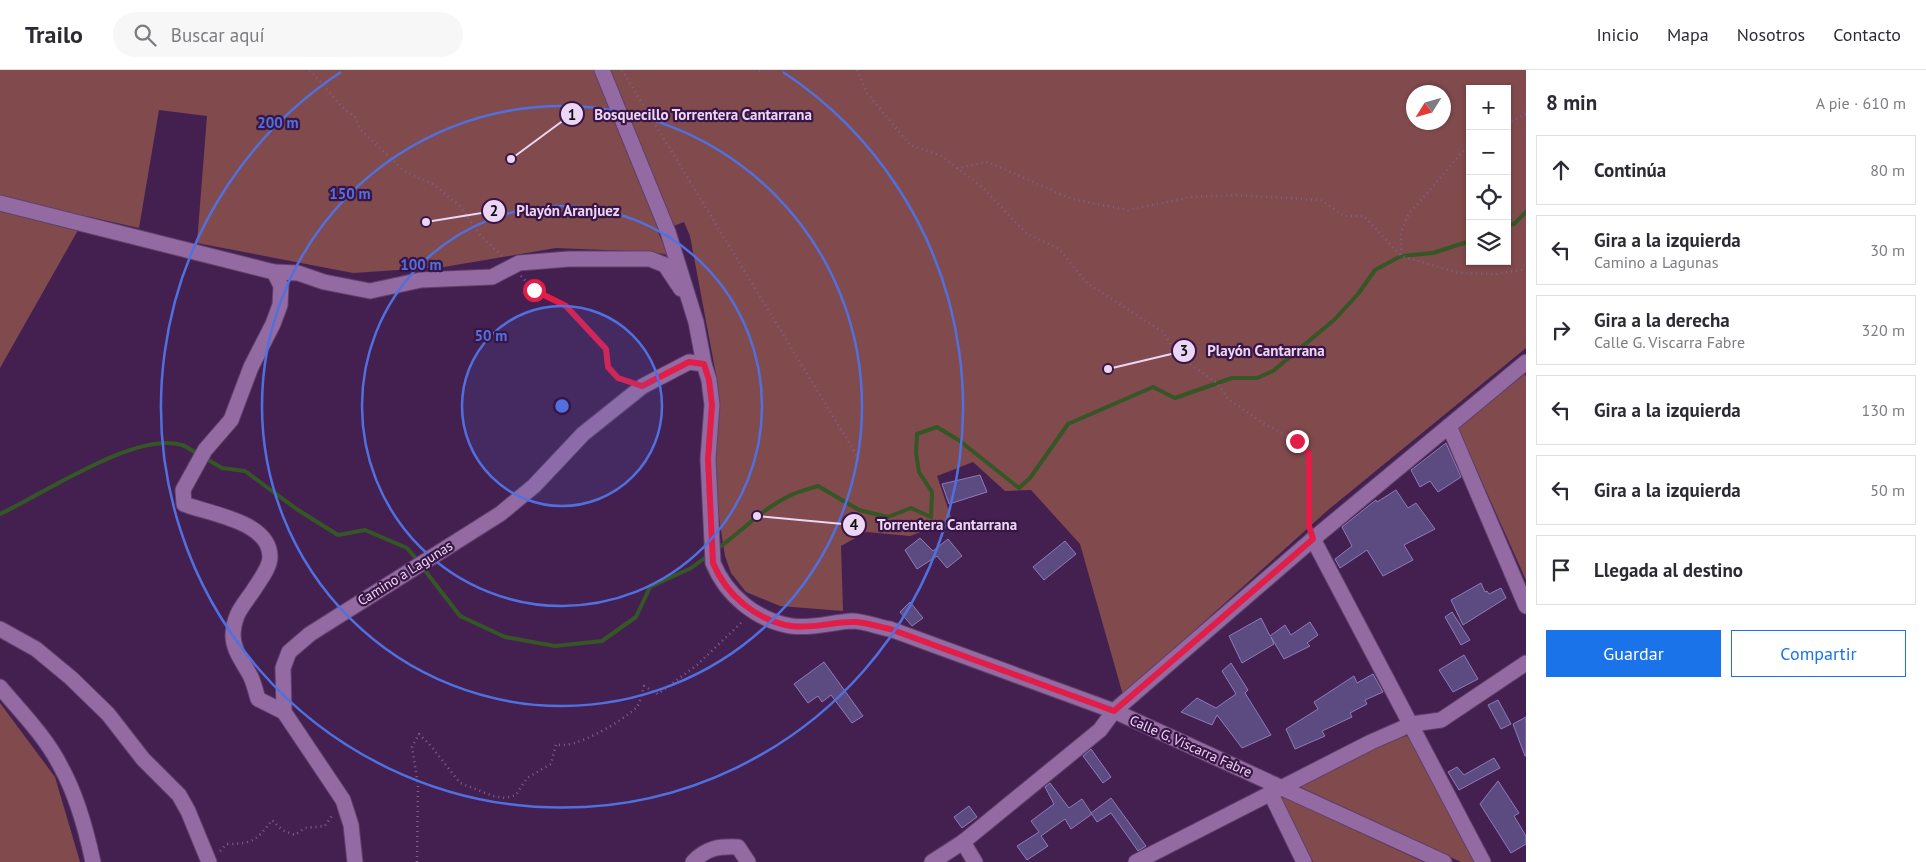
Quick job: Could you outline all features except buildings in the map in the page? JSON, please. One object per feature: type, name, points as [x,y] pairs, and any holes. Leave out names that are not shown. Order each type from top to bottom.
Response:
[{"type":"street","points":[[602,70],[668,232],[696,322]]},
{"type":"street","points":[[0,203],[274,272],[298,273],[324,282],[370,291],[421,280],[492,277],[519,263],[569,259],[650,259],[665,265],[680,286],[696,322]]},
{"type":"street","points":[[274,272],[281,286],[280,305],[273,324],[251,367],[232,420],[205,450],[184,490],[184,504],[223,515],[248,525],[268,543],[270,558],[266,571],[235,617],[233,638],[238,656],[251,677],[258,699],[284,712],[343,800],[351,825],[355,862]]},
{"type":"street","name":"Calle G. Viscarra Fabre","points":[[696,322],[709,380],[712,405],[708,459],[713,563],[719,577],[735,598],[753,612],[791,626],[854,621],[890,629],[1114,711],[1276,789],[1444,862]]},
{"type":"street","name":"Camino a Lagunas","points":[[284,712],[283,668],[289,652],[310,634],[500,514],[534,486],[583,434],[642,386],[689,362],[704,364]]},
{"type":"street","points":[[932,862],[963,842],[1100,730],[1114,711],[1313,539],[1526,362]]},
{"type":"street","points":[[1449,426],[1526,606]]},
{"type":"street","points":[[1313,539],[1483,862]]},
{"type":"street","points":[[0,629],[36,649],[71,678],[108,714],[133,748],[179,795],[188,811],[208,859]]},
{"type":"street","points":[[1136,862],[1276,789],[1412,724],[1441,720],[1526,663]]},
{"type":"street","points":[[0,687],[43,738],[62,767],[79,808],[93,862]]},
{"type":"street","points":[[1276,789],[1304,862]]},
{"type":"street","points":[[963,842],[975,862]]},
{"type":"street","points":[[693,862],[703,851],[723,847],[738,847],[748,862]]},
{"type":"path","points":[[310,70],[341,106],[355,117],[360,129],[404,171],[431,184],[459,205],[481,236],[534,290],[566,306],[606,349],[608,367],[618,378],[642,386]]},
{"type":"path","points":[[622,70],[859,459]]},
{"type":"path","points":[[857,70],[867,93],[910,145],[942,156],[983,188],[1026,233],[1059,249],[1088,283],[1164,332],[1177,354],[1217,383],[1228,398],[1262,423],[1297,441],[1309,454],[1309,526],[1313,539]]},
{"type":"path","points":[[1511,121],[1526,114]]},
{"type":"path","points":[[1401,256],[1401,232],[1409,214],[1466,148]]},
{"type":"path","points":[[957,168],[988,162],[1072,199],[1128,210],[1191,197],[1236,195],[1321,200],[1344,216],[1364,216],[1401,256],[1459,273],[1497,274],[1526,269]]},
{"type":"path","points":[[416,862],[418,785],[412,747],[419,734],[431,746],[460,783],[493,796],[505,798],[516,796],[527,778],[551,764],[556,744],[563,747],[585,741],[637,707],[644,686],[658,694],[697,665],[710,650],[753,612]]},
{"type":"path","points":[[208,859],[227,844],[242,844],[259,838],[272,820],[282,830],[294,835],[305,828],[325,826],[343,800]]},
{"type":"shaded area","points":[[0,70],[1526,70],[1526,348],[1328,510],[1123,695],[1080,544],[1031,490],[1005,491],[973,462],[937,476],[952,520],[910,536],[866,532],[841,546],[843,611],[780,606],[746,592],[731,573],[725,556],[711,466],[718,385],[690,236],[684,222],[658,232],[668,255],[653,252],[556,248],[444,267],[353,273],[197,243],[207,116],[159,110],[139,228],[86,216],[0,368]]},
{"type":"shaded area","points":[[1525,374],[1526,376],[1526,580],[1458,428]]},
{"type":"shaded area","points":[[0,703],[55,777],[80,862],[0,862]]},
{"type":"shaded area","points":[[1411,735],[1478,862],[1461,862],[1296,785],[1368,746]]},
{"type":"shaded area","points":[[1280,795],[1423,862],[1313,862]]},
{"type":"waterway","points":[[1511,224],[1514,224],[1526,212]]},
{"type":"waterway","points":[[717,549],[779,501],[818,486],[859,510],[888,517],[911,508],[931,517],[932,492],[919,472],[916,453],[917,434],[937,427],[960,441],[1019,488],[1030,478],[1068,424],[1153,387],[1175,398],[1232,378],[1257,378],[1273,371],[1334,320],[1358,294],[1375,270],[1401,256],[1433,253],[1466,242]]},
{"type":"waterway","points":[[0,514],[115,455],[140,447],[162,443],[182,445],[199,455]]},
{"type":"waterway","points":[[205,458],[222,468],[245,471],[298,510],[338,535],[365,530],[407,548],[419,562]]},
{"type":"waterway","points":[[423,568],[460,616],[505,637],[555,646],[602,641],[636,617],[650,587],[691,568],[709,555]]},
{"type":"place","name":"Bosquecillo Torrentera Cantarrana","points":[[511,159]]},
{"type":"place","name":"Playón Aranjuez","points":[[426,222]]},
{"type":"place","name":"Playón Cantarrana","points":[[1108,369]]},
{"type":"place","name":"Torrentera Cantarrana","points":[[757,516]]},
{"type":"route","points":[[534,290],[566,306],[606,349],[608,367],[618,378],[642,386],[689,362],[704,364],[709,380],[712,405],[708,459],[713,563],[719,577],[735,598],[753,612],[791,626],[819,626],[854,621],[890,629],[1114,711],[1313,539],[1309,526],[1309,454],[1297,441]]}]
